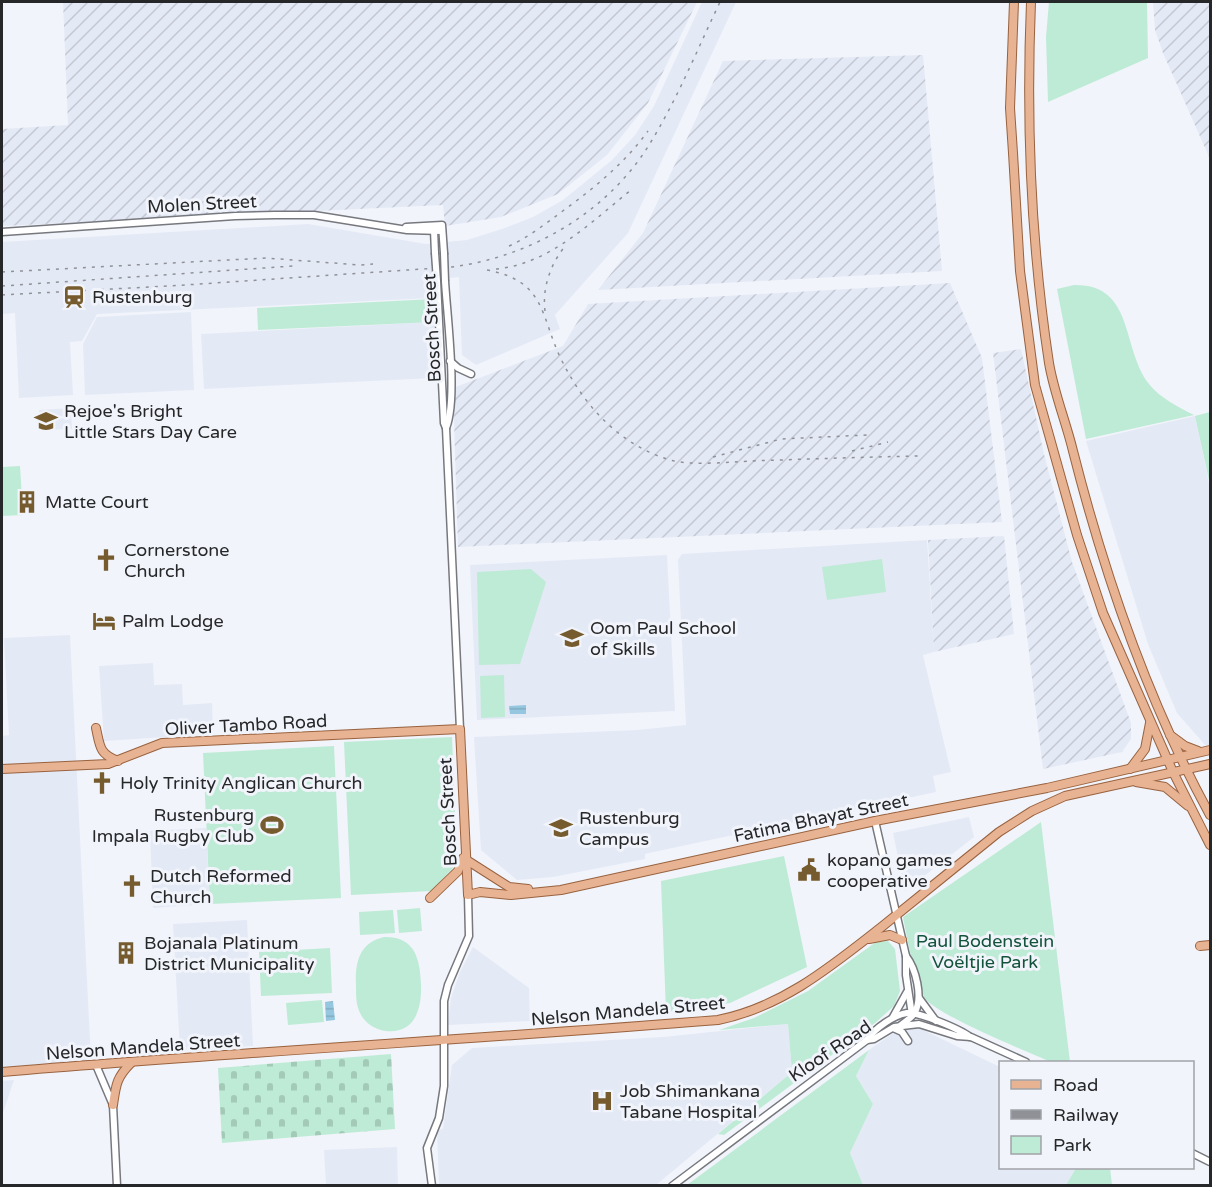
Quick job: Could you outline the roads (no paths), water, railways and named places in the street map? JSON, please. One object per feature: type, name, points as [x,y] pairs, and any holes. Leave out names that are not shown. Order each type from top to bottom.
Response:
[{"type":"main road","points":[[1014,2],[1010,108],[1020,272],[1035,385],[1090,576],[1150,723],[1210,845]]},
{"type":"main road","points":[[1031,2],[1029,151],[1038,271],[1050,366],[1095,532],[1134,650],[1179,757],[1210,814]]},
{"type":"main road","points":[[1130,769],[1145,749],[1150,723]]},
{"type":"main road","points":[[96,728],[102,751],[109,758],[118,761]]},
{"type":"main road","name":"Oliver Tambo Road","points":[[2,769],[90,766],[118,761],[162,743],[460,729]]},
{"type":"main road","name":"Bosch Street","points":[[460,729],[468,895]]},
{"type":"main road","points":[[1169,734],[1191,749],[1208,751]]},
{"type":"main road","name":"Fatima Bhayat Street","points":[[468,895],[480,892],[524,894],[561,890],[875,821],[1041,789],[1208,751]]},
{"type":"main road","name":"Nelson Mandela Street","points":[[2,1072],[641,1027],[733,1017],[766,1005],[802,986],[895,916],[999,832],[1032,811],[1065,796],[1210,764]]},
{"type":"main road","points":[[1127,782],[1165,787],[1194,812]]},
{"type":"main road","points":[[430,898],[458,871],[465,856],[504,884],[515,889],[571,883],[583,884]]},
{"type":"main road","points":[[864,940],[890,935],[902,940]]},
{"type":"main road","points":[[1200,946],[1210,945]]},
{"type":"main road","points":[[113,1106],[116,1082],[131,1063]]},
{"type":"street","name":"Molen Street","points":[[2,232],[235,216],[285,215],[314,215],[403,228]]},
{"type":"street","points":[[403,228],[434,228]]},
{"type":"street","points":[[403,228],[416,230],[434,228]]},
{"type":"street","name":"Bosch Street","points":[[446,428],[450,413],[450,361],[444,253],[442,228],[434,228],[460,729]]},
{"type":"street","points":[[416,230],[434,241]]},
{"type":"street","points":[[450,361],[471,374]]},
{"type":"street","points":[[875,821],[906,957],[913,970],[919,997],[936,1021]]},
{"type":"street","name":"Bosch Street","points":[[432,1185],[427,1148],[437,1125],[445,1081],[443,1009],[445,994],[470,932],[468,895]]},
{"type":"street","points":[[906,957],[904,962],[908,990],[913,1014],[918,1024]]},
{"type":"street","points":[[867,1040],[891,1020],[908,990]]},
{"type":"street","points":[[901,1025],[913,1014],[919,997]]},
{"type":"street","points":[[891,1020],[913,1014],[964,1032],[970,1037]]},
{"type":"street","name":"Kloof Road","points":[[672,1185],[867,1040],[874,1039],[892,1028],[918,1024],[957,1036],[970,1037],[1024,1061]]},
{"type":"street","points":[[892,1028],[902,1032],[908,1041]]},
{"type":"street","points":[[96,1065],[113,1106],[117,1185]]},
{"type":"street","points":[[1194,1154],[1210,1162]]},
{"type":"water","points":[[526,705],[526,714],[510,714],[509,706]]},
{"type":"water","points":[[333,1001],[335,1020],[326,1021],[325,1002]]},
{"type":"railway","points":[[2,295],[452,267],[481,262],[538,242],[589,211],[632,169],[669,110],[720,2]]},
{"type":"railway","points":[[509,246],[542,227],[596,185],[629,154],[648,131]]},
{"type":"railway","points":[[496,269],[534,259],[552,250],[585,228],[631,190]]},
{"type":"railway","points":[[545,311],[546,284],[556,260],[566,245]]},
{"type":"railway","points":[[2,272],[266,258],[373,264]]},
{"type":"railway","points":[[2,286],[293,266]]},
{"type":"railway","points":[[487,270],[507,275],[531,292],[539,303],[571,378],[593,409],[620,434],[635,445],[652,453],[679,462],[699,463],[920,456]]},
{"type":"railway","points":[[713,457],[781,439],[867,435]]},
{"type":"railway","points":[[852,451],[888,442]]},
{"type":"place","name":"Rustenburg","points":[[74,297]]},
{"type":"place","name":"Rejoe's Bright Little Stars Day Care","points":[[46,421]]},
{"type":"place","name":"Matte Court","points":[[27,502]]},
{"type":"place","name":"Cornerstone Church","points":[[106,560]]},
{"type":"place","name":"Palm Lodge","points":[[104,621]]},
{"type":"place","name":"Oom Paul School of Skills","points":[[572,638]]},
{"type":"place","name":"Holy Trinity Anglican Church","points":[[102,783]]},
{"type":"place","name":"Rustenburg Impala Rugby Club","points":[[272,825]]},
{"type":"place","name":"Rustenburg Campus","points":[[561,828]]},
{"type":"place","name":"kopano games cooperative","points":[[809,870]]},
{"type":"place","name":"Dutch Reformed Church","points":[[132,886]]},
{"type":"place","name":"Bojanala Platinum District Municipality","points":[[126,953]]},
{"type":"place","name":"Job Shimankana Tabane Hospital","points":[[602,1101]]},
{"type":"park label","name":"Paul Bodenstein Voëltjie Park","points":[[985,951]]}]
